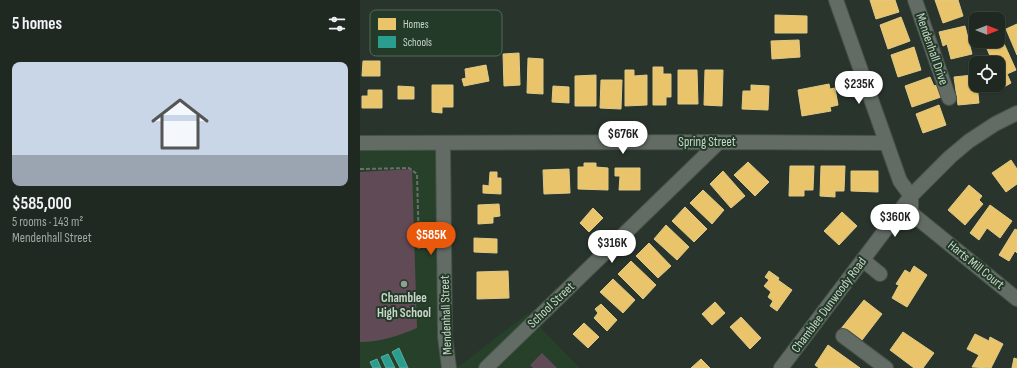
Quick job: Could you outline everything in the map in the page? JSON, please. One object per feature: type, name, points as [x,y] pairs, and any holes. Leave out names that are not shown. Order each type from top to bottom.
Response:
[{"type":"street","points":[[836,0],[900,181],[911,196]]},
{"type":"street","name":"Mendenhall Drive","points":[[915,0],[949,98]]},
{"type":"street","name":"Chamblee Dunwoody Road","points":[[781,368],[911,196],[950,157],[969,141],[995,124],[1017,113]]},
{"type":"street","name":"Spring Street","points":[[360,143],[719,142],[886,144]]},
{"type":"street","name":"School Street","points":[[486,368],[719,142]]},
{"type":"street","name":"Mendenhall Street","points":[[443,143],[445,337],[449,368]]},
{"type":"street","name":"Harts Mill Court","points":[[911,196],[911,213],[1017,299]]},
{"type":"street","points":[[863,260],[880,274]]},
{"type":"street","points":[[843,336],[886,368]]},
{"type":"path","points":[[360,169],[409,168],[417,174],[419,249]]},
{"type":"shaded area","name":"Chamblee High School","points":[[451,146],[445,195],[449,334],[455,367],[462,364],[527,314],[580,368],[360,368],[360,148]]},
{"type":"shaded area","points":[[412,169],[417,328],[389,338],[360,342],[360,172]]},
{"type":"shaded area","points":[[542,353],[557,368],[533,368],[530,365]]},
{"type":"building: Homes","points":[[870,0],[895,0],[899,12],[876,19]]},
{"type":"building: Homes","points":[[935,0],[958,0],[963,16],[943,23]]},
{"type":"building: Homes","points":[[775,15],[807,16],[807,33],[775,33]]},
{"type":"building: Homes","points":[[901,17],[910,41],[888,49],[880,25]]},
{"type":"building: Homes","points":[[1017,24],[1017,55],[1006,29]]},
{"type":"building: Homes","points":[[965,26],[969,48],[970,48],[972,54],[951,59],[947,44],[943,46],[939,32]]},
{"type":"building: Homes","points":[[799,40],[800,57],[772,59],[771,41]]},
{"type":"building: Homes","points":[[1005,46],[1016,70],[1007,74],[1011,83],[1005,86],[1005,56],[990,56],[987,48],[1005,48]]},
{"type":"building: Homes","points":[[914,47],[921,70],[898,77],[891,55]]},
{"type":"building: Homes","points":[[519,53],[520,85],[504,86],[503,54]]},
{"type":"building: Homes","points":[[528,58],[543,59],[543,94],[527,93]]},
{"type":"building: Homes","points":[[363,61],[380,61],[380,76],[362,76]]},
{"type":"building: Homes","points":[[486,65],[489,81],[464,86],[462,79],[466,78],[465,69]]},
{"type":"building: Homes","points":[[653,67],[663,67],[663,74],[671,74],[671,97],[666,97],[666,105],[653,105]]},
{"type":"building: Homes","points":[[625,70],[634,70],[634,76],[647,75],[647,105],[625,106]]},
{"type":"building: Homes","points":[[678,70],[697,70],[698,104],[678,104]]},
{"type":"building: Homes","points":[[705,70],[723,70],[722,106],[704,105]]},
{"type":"building: Homes","points":[[596,75],[596,106],[575,106],[575,76]]},
{"type":"building: Homes","points":[[969,75],[969,92],[978,92],[979,103],[958,105],[954,77]]},
{"type":"building: Homes","points":[[930,77],[934,86],[937,85],[941,97],[912,107],[905,86]]},
{"type":"building: Homes","points":[[601,80],[622,80],[621,109],[600,108]]},
{"type":"building: Homes","points":[[829,84],[830,89],[835,88],[838,105],[830,107],[831,111],[802,116],[798,90]]},
{"type":"building: Homes","points":[[432,85],[453,85],[453,107],[442,107],[442,113],[432,112]]},
{"type":"building: Homes","points":[[751,85],[769,86],[768,110],[742,109],[743,91],[751,91]]},
{"type":"building: Homes","points":[[398,86],[414,87],[414,99],[398,99]]},
{"type":"building: Homes","points":[[553,86],[569,87],[569,103],[552,102]]},
{"type":"building: Homes","points":[[368,90],[382,90],[382,108],[362,108],[362,96],[368,96]]},
{"type":"building: Homes","points":[[939,105],[946,125],[923,133],[916,114]]},
{"type":"building: Homes","points":[[1011,160],[1017,169],[1017,184],[1006,192],[992,173]]},
{"type":"building: Homes","points":[[748,162],[769,182],[755,196],[734,175]]},
{"type":"building: Homes","points":[[584,163],[596,163],[596,167],[608,168],[608,190],[578,189],[578,167],[584,167]]},
{"type":"building: Homes","points":[[790,166],[814,166],[813,190],[804,190],[804,196],[789,196]]},
{"type":"building: Homes","points":[[821,166],[845,166],[844,191],[835,191],[835,197],[820,196]]},
{"type":"building: Homes","points":[[615,168],[640,168],[640,190],[619,190],[620,176],[615,176]]},
{"type":"building: Homes","points":[[569,169],[570,193],[544,194],[543,170]]},
{"type":"building: Homes","points":[[723,171],[745,196],[731,208],[710,184]]},
{"type":"building: Homes","points":[[851,171],[878,171],[878,192],[851,191]]},
{"type":"building: Homes","points":[[490,172],[497,172],[497,178],[501,178],[501,194],[483,193],[483,185],[489,186]]},
{"type":"building: Homes","points":[[969,185],[982,196],[979,200],[983,204],[965,225],[948,210]]},
{"type":"building: Homes","points":[[703,190],[724,210],[712,224],[690,203]]},
{"type":"building: Homes","points":[[499,204],[500,216],[493,217],[493,223],[478,224],[478,205]]},
{"type":"building: Homes","points":[[990,205],[1012,221],[1000,238],[987,228],[979,240],[970,233]]},
{"type":"building: Homes","points":[[685,207],[707,229],[694,242],[672,221]]},
{"type":"building: Homes","points":[[593,208],[603,218],[589,232],[580,223]]},
{"type":"building: Homes","points":[[842,212],[857,226],[839,245],[824,231]]},
{"type":"building: Homes","points":[[666,225],[689,247],[677,260],[654,239]]},
{"type":"building: Homes","points":[[1015,229],[1017,230],[1017,253],[1015,251],[1009,261],[999,255]]},
{"type":"building: Homes","points":[[474,238],[497,239],[497,253],[474,252]]},
{"type":"building: Homes","points":[[649,243],[671,266],[658,278],[636,256]]},
{"type":"building: Homes","points":[[631,261],[656,285],[643,299],[618,274]]},
{"type":"building: Homes","points":[[914,266],[927,275],[907,307],[892,298],[899,285],[896,284],[905,270],[910,273]]},
{"type":"building: Homes","points":[[508,271],[509,298],[477,299],[477,272]]},
{"type":"building: Homes","points":[[769,271],[779,278],[778,280],[792,290],[777,311],[770,306],[773,301],[768,297],[771,292],[764,286],[769,280],[765,277]]},
{"type":"building: Homes","points":[[613,279],[635,300],[623,313],[600,292]]},
{"type":"building: Homes","points":[[864,300],[882,314],[859,344],[840,330]]},
{"type":"building: Homes","points":[[715,302],[725,313],[712,325],[702,314]]},
{"type":"building: Homes","points":[[601,304],[617,320],[607,331],[594,318],[598,313],[595,309]]},
{"type":"building: Homes","points":[[741,317],[761,338],[750,349],[730,327]]},
{"type":"building: Homes","points":[[584,323],[599,337],[588,348],[573,334]]},
{"type":"building: Homes","points":[[903,332],[934,353],[923,368],[914,368],[890,350]]},
{"type":"building: Homes","points":[[975,334],[989,341],[990,337],[1003,344],[991,368],[972,367],[979,355],[967,349]]},
{"type":"building: Homes","points":[[828,345],[860,368],[819,368],[815,365]]},
{"type":"building: Homes","points":[[1014,358],[1017,359],[1017,368],[1012,368]]},
{"type":"building: Homes","points":[[701,359],[710,368],[691,368]]},
{"type":"building: Schools","points":[[399,348],[408,368],[400,368],[392,352]]},
{"type":"building: Schools","points":[[388,354],[395,368],[386,368],[381,357]]},
{"type":"building: Schools","points":[[377,359],[381,368],[373,368],[370,362]]},
{"type":"place","name":"Chamblee High School","points":[[404,284]]}]
